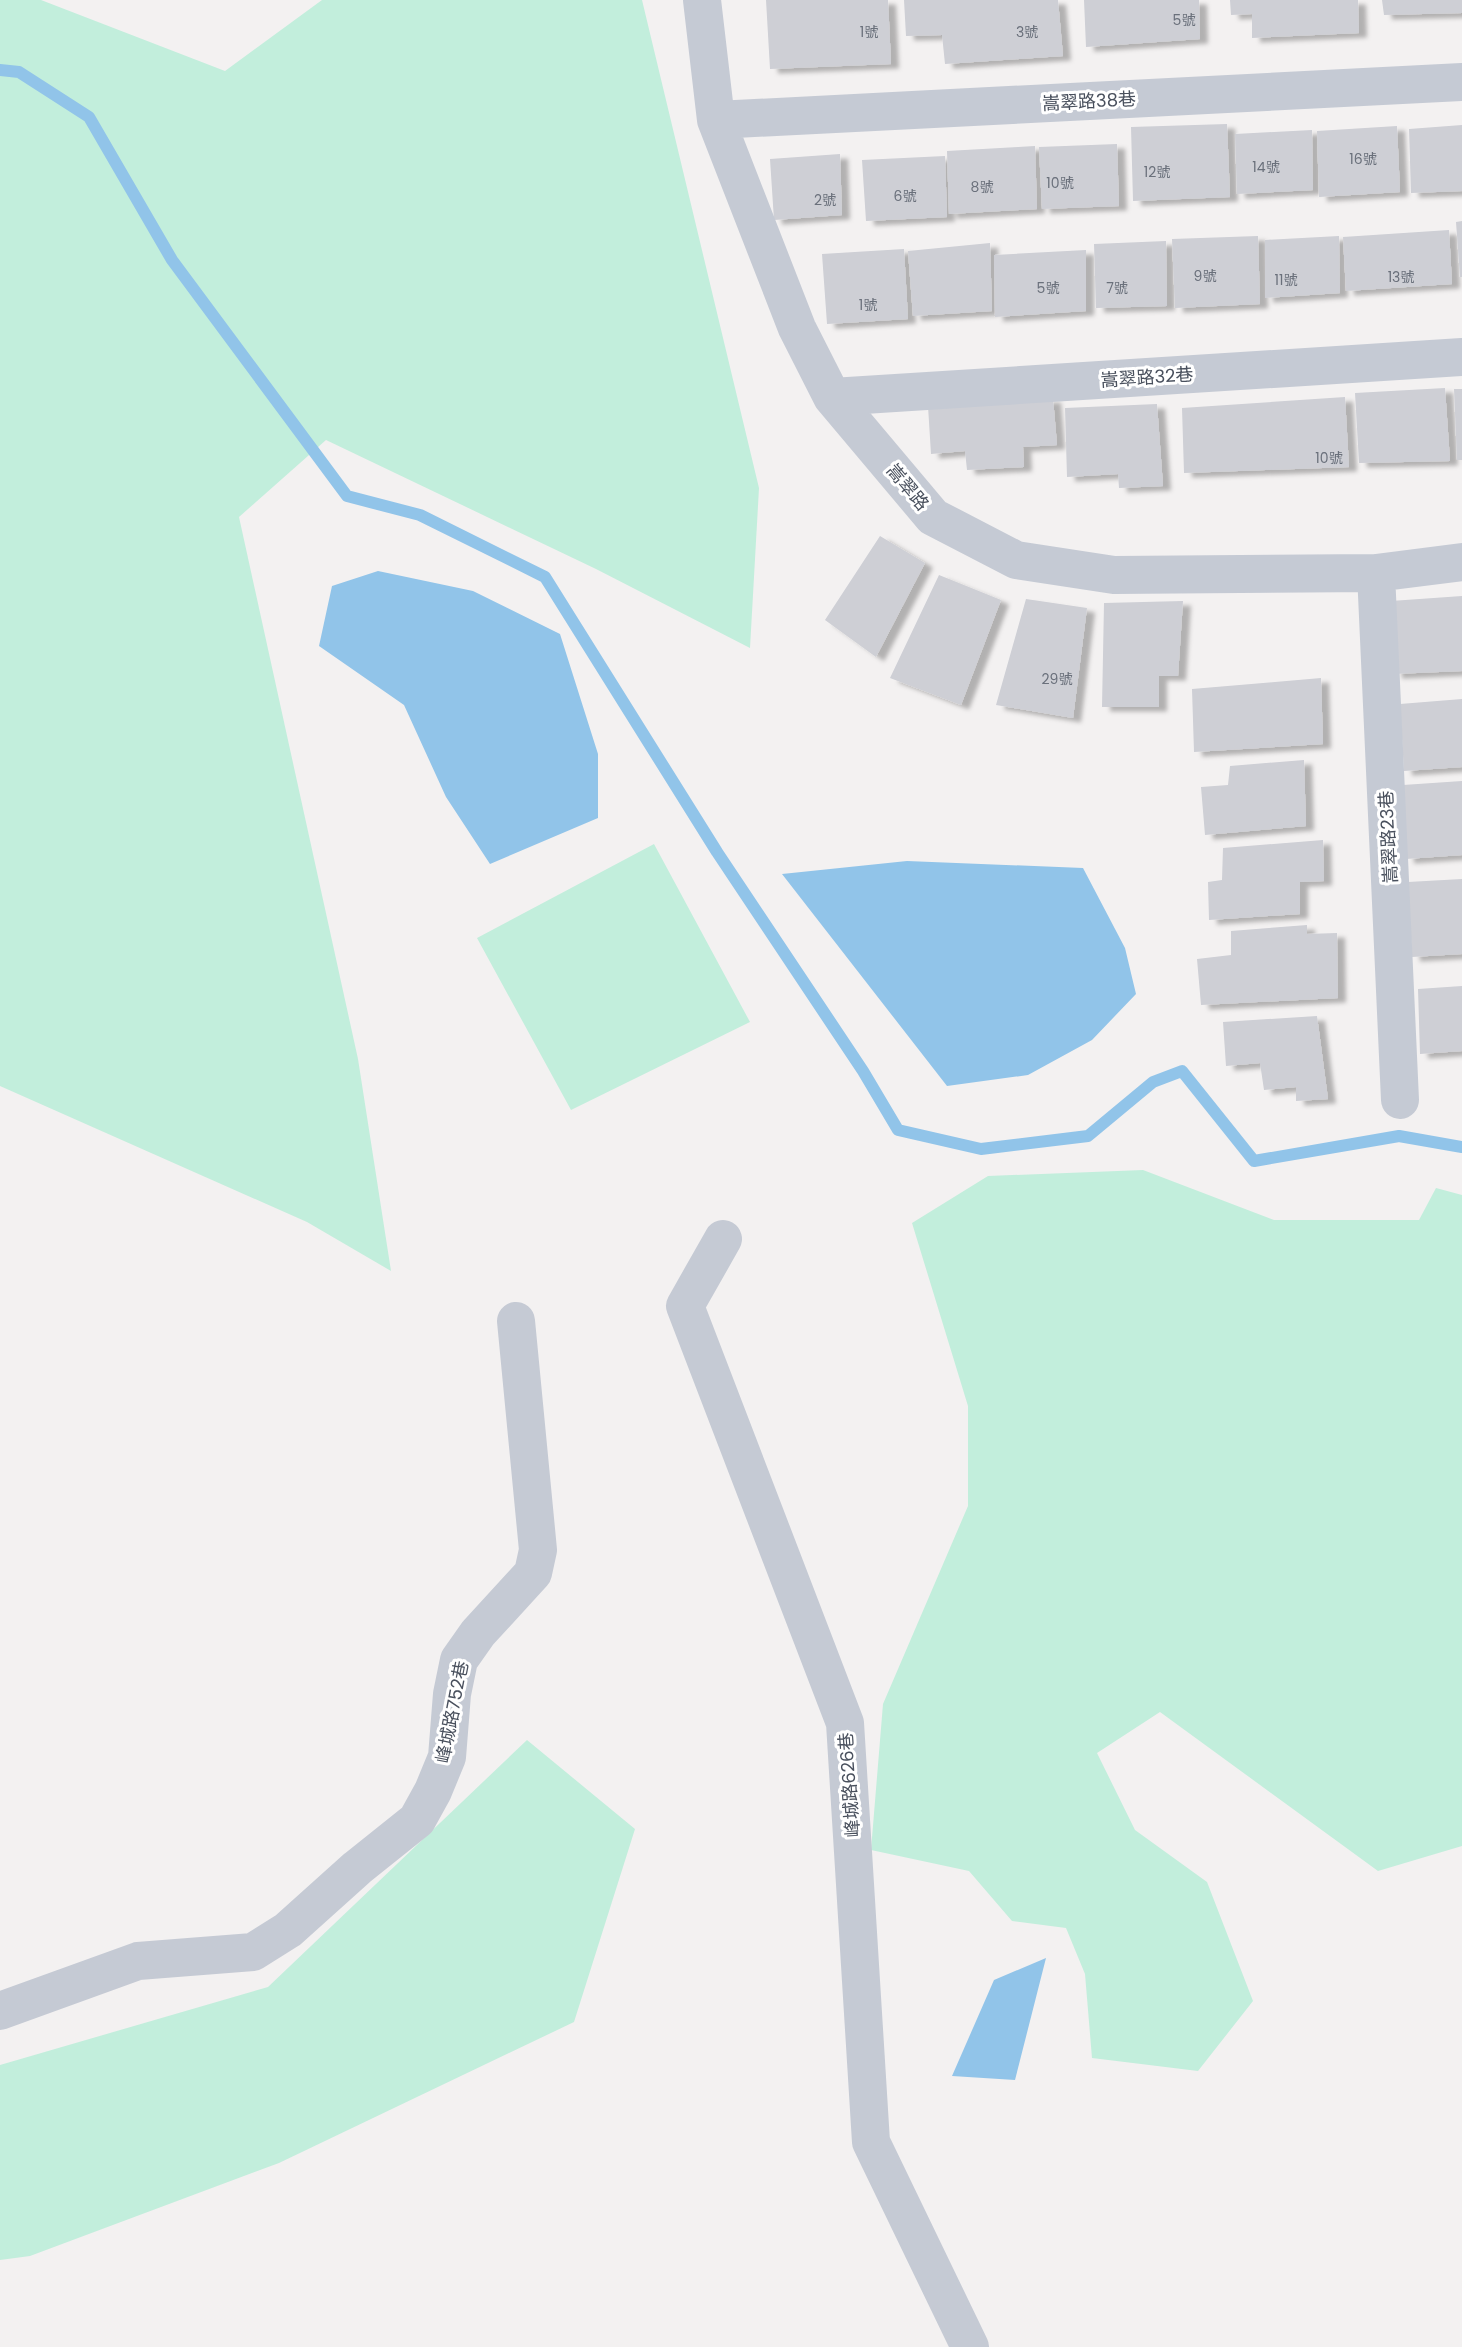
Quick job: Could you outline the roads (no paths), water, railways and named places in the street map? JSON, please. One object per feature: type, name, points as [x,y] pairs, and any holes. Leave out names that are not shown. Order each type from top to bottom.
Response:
[{"type":"street","name":"嵩翠路","points":[[702,0],[716,120],[797,327],[832,397],[933,517],[1016,560],[1114,575],[1376,573],[1462,562]]},
{"type":"street","name":"嵩翠路38巷","points":[[716,120],[1462,82]]},
{"type":"street","name":"嵩翠路32巷","points":[[832,397],[1462,357]]},
{"type":"street","name":"嵩翠路23巷","points":[[1376,573],[1400,1100]]},
{"type":"street","name":"峰城路626巷","points":[[723,1239],[685,1306],[845,1723],[871,2142],[970,2347]]},
{"type":"street","name":"峰城路752巷","points":[[0,2011],[138,1961],[253,1952],[288,1930],[357,1868],[417,1820],[447,1757],[452,1694],[459,1660],[478,1633],[533,1573],[538,1550],[516,1321]]},
{"type":"water","points":[[378,571],[473,591],[560,634],[598,754],[598,818],[490,864],[446,797],[404,705],[319,646],[332,586]]},
{"type":"water","points":[[907,861],[1083,868],[1125,948],[1136,994],[1092,1040],[1028,1075],[947,1086],[782,874]]},
{"type":"water","points":[[1046,1958],[1015,2080],[952,2076],[994,1980]]},
{"type":"waterway","points":[[0,70],[19,72],[89,117],[172,260],[347,496],[420,515],[545,577],[717,852],[863,1071],[898,1130],[981,1149],[1088,1136],[1153,1082],[1182,1071],[1254,1161],[1399,1136],[1462,1147]]}]
